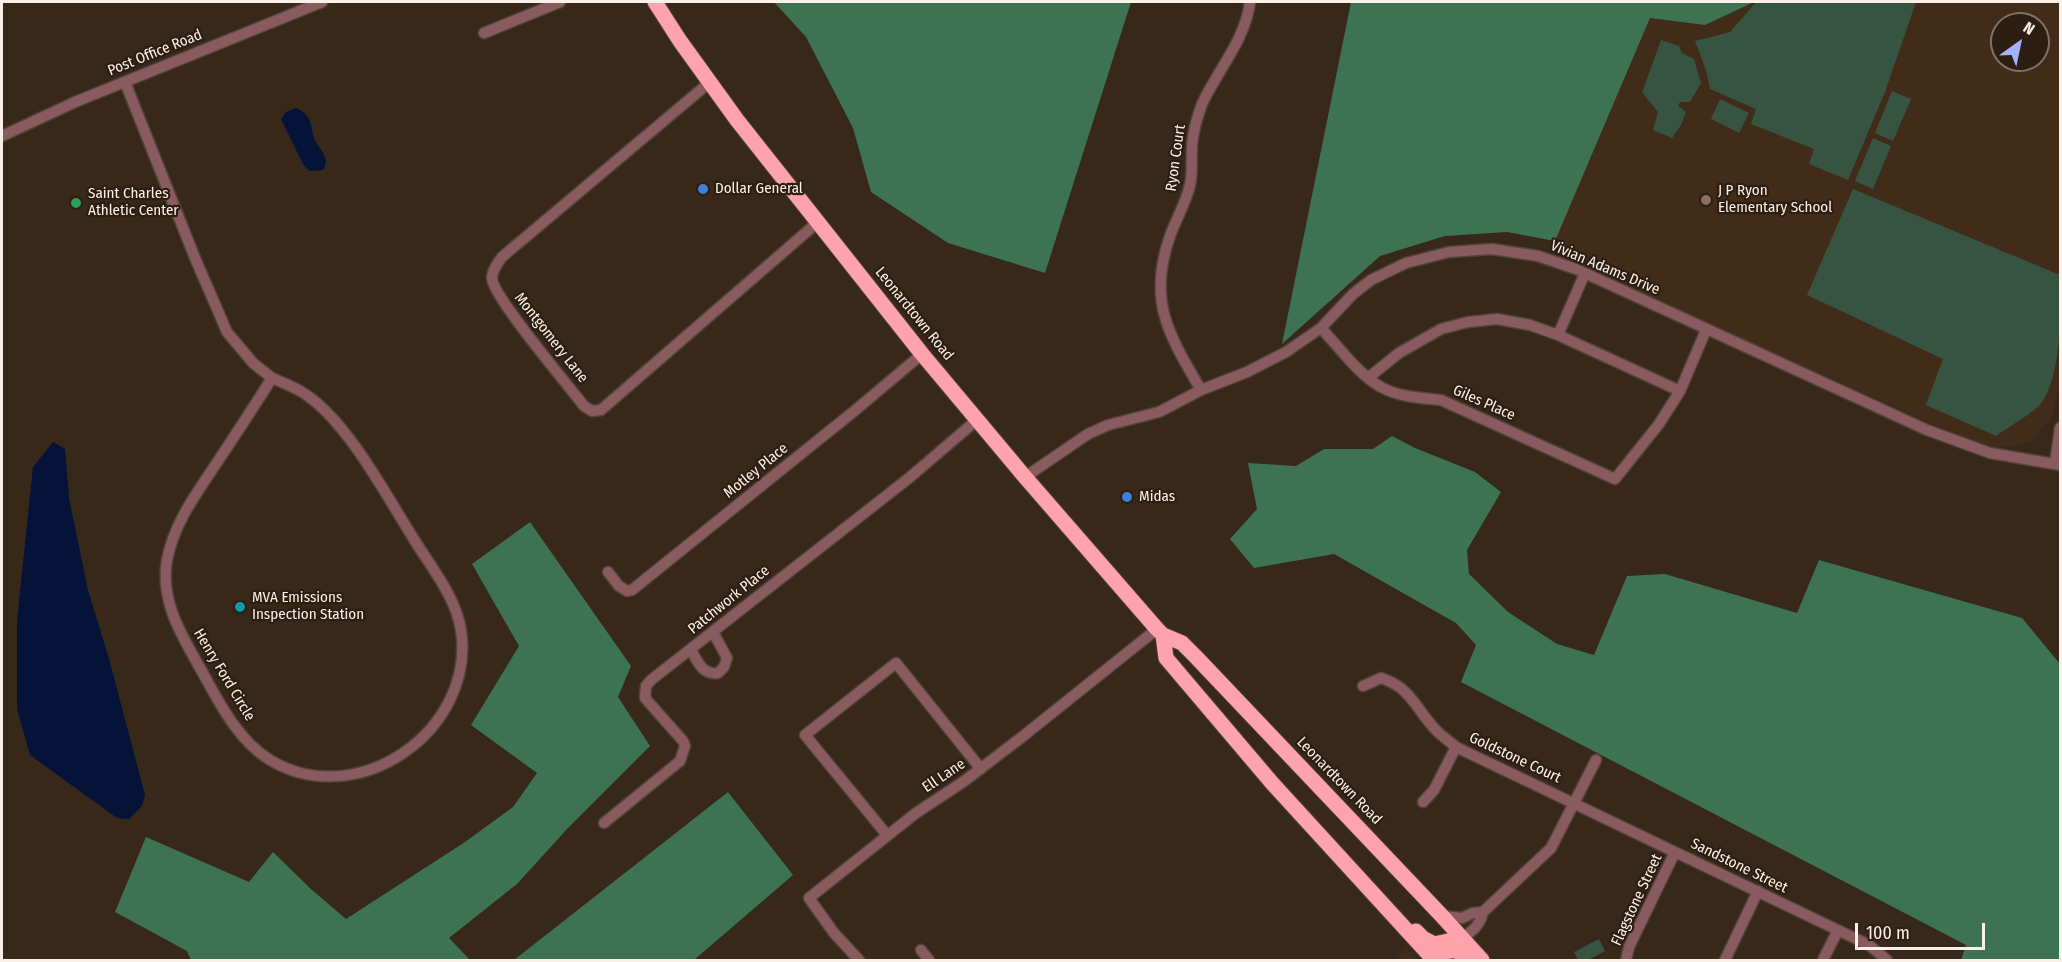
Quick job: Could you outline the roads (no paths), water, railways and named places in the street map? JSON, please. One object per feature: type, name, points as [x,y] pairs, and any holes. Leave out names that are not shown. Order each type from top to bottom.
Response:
[{"type":"highway","name":"Leonardtown Road","points":[[655,2],[737,120],[922,354],[1025,477],[1160,632],[1182,643],[1482,960]]},
{"type":"highway","name":"Leonardtown Road","points":[[1160,632],[1166,658],[1272,783],[1431,958]]},
{"type":"highway","points":[[1379,901],[1403,915],[1423,938],[1434,944],[1462,938]]},
{"type":"highway","points":[[1431,958],[1453,950],[1459,951],[1468,960]]},
{"type":"street","name":"Post Office Road","points":[[2,136],[43,116],[322,2]]},
{"type":"street","points":[[484,33],[560,2]]},
{"type":"street","name":"Ryon Court","points":[[1201,390],[1169,330],[1163,313],[1160,279],[1168,243],[1187,198],[1191,182],[1191,148],[1200,113],[1210,89],[1240,38],[1250,2]]},
{"type":"street","name":"Henry Ford Circle","points":[[125,82],[227,332],[254,363],[272,378],[305,393],[340,428],[437,576],[459,620],[463,646],[460,667],[453,691],[435,725],[403,755],[388,764],[355,774],[319,776],[303,773],[271,761],[254,747],[236,726],[208,682],[174,620],[166,591],[165,578],[170,547],[183,514],[272,378]]},
{"type":"street","name":"Montgomery Lane","points":[[710,82],[502,257],[492,280],[501,298],[532,341],[584,406],[592,411],[601,410],[818,222]]},
{"type":"street","name":"Vivian Adams Drive","points":[[1025,477],[1088,434],[1108,425],[1159,412],[1201,390],[1246,372],[1286,352],[1321,328],[1353,294],[1371,280],[1406,263],[1449,252],[1492,249],[1521,252],[1585,273],[1927,430],[1990,453],[2058,465]]},
{"type":"street","points":[[1558,335],[1585,273]]},
{"type":"street","points":[[1368,378],[1400,353],[1441,329],[1468,322],[1497,319],[1530,325],[1558,335],[1680,391],[1706,330]]},
{"type":"street","name":"Giles Place","points":[[1321,328],[1368,378],[1382,388],[1416,397],[1441,400],[1615,479],[1659,424],[1680,391]]},
{"type":"street","name":"Motley Place","points":[[608,572],[619,586],[627,591],[632,590],[922,354]]},
{"type":"street","name":"Patchwork Place","points":[[604,823],[669,771],[683,756],[685,746],[683,741],[645,698],[644,692],[651,680],[909,478],[978,419]]},
{"type":"street","points":[[2058,465],[2061,428]]},
{"type":"street","points":[[691,650],[702,669],[707,673],[718,673],[724,667],[727,658],[713,632]]},
{"type":"street","name":"Ell Lane","points":[[859,960],[834,933],[809,898],[887,835],[981,768],[1160,632]]},
{"type":"street","points":[[887,835],[806,735],[896,663],[981,768]]},
{"type":"street","name":"Goldstone Court","points":[[1363,686],[1380,678],[1395,683],[1404,690],[1436,730],[1456,747],[1574,803]]},
{"type":"street","points":[[1423,802],[1434,790],[1456,747]]},
{"type":"street","points":[[1462,938],[1481,921],[1484,912],[1551,848],[1596,760]]},
{"type":"street","name":"Sandstone Street","points":[[1574,803],[1871,946],[1887,960]]},
{"type":"street","name":"Flagstone Street","points":[[1626,960],[1629,947],[1675,852]]},
{"type":"street","points":[[1725,960],[1758,891]]},
{"type":"street","points":[[1442,916],[1462,918],[1473,913],[1484,912]]},
{"type":"street","points":[[1823,960],[1838,930]]},
{"type":"street","points":[[921,950],[929,960]]},
{"type":"water","points":[[296,108],[306,114],[310,121],[315,140],[326,161],[323,170],[309,171],[303,164],[281,119],[286,112]]},
{"type":"water","points":[[53,442],[65,449],[69,498],[88,590],[145,795],[142,806],[129,819],[117,818],[30,755],[17,709],[17,621],[33,467]]},
{"type":"place","name":"Dollar General","points":[[703,189]]},
{"type":"place","name":"J P Ryon Elementary School","points":[[1706,200]]},
{"type":"place","name":"Saint Charles Athletic Center","points":[[76,203]]},
{"type":"place","name":"Midas","points":[[1127,497]]},
{"type":"place","name":"MVA Emissions Inspection Station","points":[[240,607]]}]
